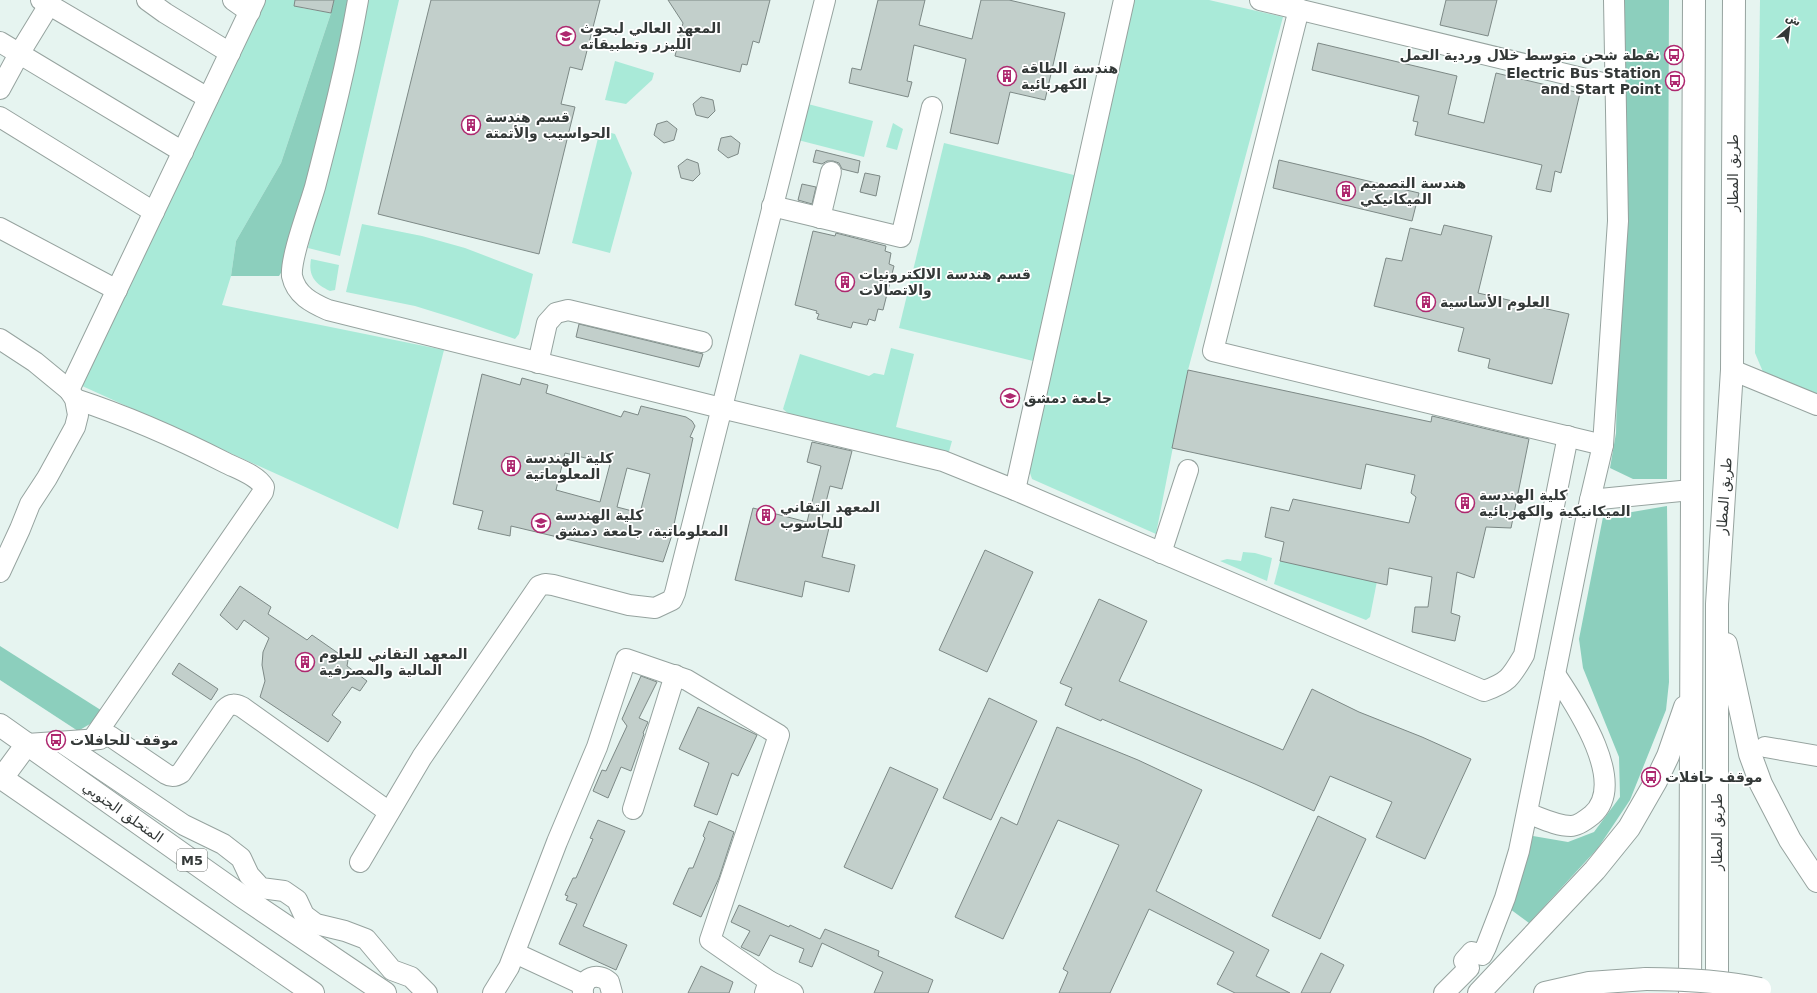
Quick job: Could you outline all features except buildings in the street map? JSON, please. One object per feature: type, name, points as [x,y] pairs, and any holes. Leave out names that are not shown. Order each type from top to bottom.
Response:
[{"type":"highway","name":"طريق المطار","points":[[1690,993],[1694,0]]},
{"type":"highway","name":"طريق المطار","points":[[1717,993],[1717,604],[1732,370],[1734,0]]},
{"type":"highway","points":[[1717,604],[1750,754],[1775,812],[1790,840],[1817,882]]},
{"type":"highway","points":[[1479,993],[1595,870],[1629,828],[1643,805],[1668,756],[1684,712],[1692,679]]},
{"type":"highway","name":"المتحلق الجنوبي","points":[[0,725],[243,897],[385,993]]},
{"type":"highway","points":[[27,744],[1,778],[313,993]]},
{"type":"highway","points":[[1545,993],[1589,983],[1646,978],[1704,980],[1733,983],[1767,991]]},
{"type":"street","points":[[147,0],[165,13],[230,53]]},
{"type":"street","points":[[0,572],[30,504],[47,478],[75,427],[78,415],[72,394],[117,290],[252,6],[232,0]]},
{"type":"street","points":[[358,0],[347,61],[315,188],[293,261],[292,276],[296,288],[309,302],[328,310],[721,408],[943,461],[1014,490],[1484,692],[1511,677],[1524,655],[1568,436]]},
{"type":"street","points":[[360,862],[422,757],[539,586],[545,584],[553,585],[629,604],[655,608],[672,600],[825,0]]},
{"type":"street","points":[[1014,490],[1124,0]]},
{"type":"street","points":[[1260,0],[1615,86]]},
{"type":"street","points":[[1444,993],[1469,968],[1464,961],[1472,952],[1482,955],[1504,898],[1517,858],[1590,500],[1603,444],[1618,220],[1614,0]]},
{"type":"street","points":[[0,88],[45,2],[208,98]]},
{"type":"street","points":[[1299,9],[1212,351],[1603,444]]},
{"type":"street","points":[[0,42],[183,152]]},
{"type":"street","points":[[772,206],[901,237],[932,107]]},
{"type":"street","points":[[0,117],[154,212]]},
{"type":"street","points":[[820,218],[831,172]]},
{"type":"street","points":[[0,228],[117,290]]},
{"type":"street","points":[[538,363],[547,323],[556,313],[568,310],[702,342]]},
{"type":"street","points":[[0,339],[35,362],[72,394],[194,447],[256,478],[264,487],[263,492],[92,740]]},
{"type":"street","points":[[1732,370],[1817,405]]},
{"type":"street","points":[[1161,553],[1188,470]]},
{"type":"street","points":[[1590,500],[1691,490]]},
{"type":"street","points":[[493,993],[509,967],[515,953],[557,842],[597,747],[626,659],[687,680],[779,734],[710,940],[767,987],[793,993]]},
{"type":"street","points":[[1527,813],[1550,822],[1572,826],[1587,819],[1600,808],[1604,795],[1604,775],[1600,756],[1588,726],[1555,674]]},
{"type":"street","points":[[634,809],[675,675]]},
{"type":"street","points":[[27,744],[92,740],[110,736],[166,774],[176,776],[181,773],[225,709],[229,705],[235,704],[242,707],[390,812]]},
{"type":"street","points":[[61,742],[184,825],[222,844],[241,858],[249,874],[262,888],[284,891],[296,900],[304,915],[316,924],[345,931],[366,939],[392,970],[411,977],[427,993]]},
{"type":"street","points":[[1765,747],[1817,756]]},
{"type":"street","points":[[515,953],[583,989],[590,978],[600,976],[609,982],[612,993]]},
{"type":"green space","points":[[264,0],[303,0],[302,8],[331,13],[281,163],[236,241],[231,276],[222,305],[444,350],[398,529],[80,385]]},
{"type":"green space","points":[[334,0],[351,0],[287,263],[279,276],[231,276],[236,241],[281,163]]},
{"type":"green space","points":[[365,0],[399,0],[340,256],[308,248]]},
{"type":"green space","points":[[1129,0],[1209,0],[1283,17],[1188,370],[1156,534],[1032,479],[1027,464]]},
{"type":"green space","points":[[1625,0],[1669,0],[1667,479],[1633,479],[1610,468],[1616,433]]},
{"type":"green space","points":[[1760,0],[1817,0],[1817,400],[1766,379],[1755,353]]},
{"type":"green space","points":[[615,61],[654,73],[652,80],[626,104],[605,100]]},
{"type":"green space","points":[[808,104],[873,121],[864,157],[798,140]]},
{"type":"green space","points":[[893,123],[903,129],[897,150],[886,147]]},
{"type":"green space","points":[[600,130],[615,134],[632,173],[610,253],[572,243]]},
{"type":"green space","points":[[944,143],[1078,176],[1033,361],[899,328]]},
{"type":"green space","points":[[362,224],[422,236],[465,248],[533,274],[519,334],[515,339],[415,306],[346,292]]},
{"type":"green space","points":[[311,259],[339,265],[335,290],[330,291],[314,279],[310,265]]},
{"type":"green space","points":[[891,348],[914,354],[896,427],[952,441],[948,455],[792,417],[783,409],[800,354],[869,376],[874,373],[884,375]]},
{"type":"green space","points":[[1667,506],[1669,682],[1666,710],[1630,800],[1598,848],[1529,923],[1510,909],[1533,836],[1568,842],[1594,832],[1620,797],[1619,757],[1583,668],[1579,639],[1603,517]]},
{"type":"green space","points":[[1243,552],[1255,553],[1272,558],[1267,581],[1220,561],[1227,559],[1241,561]]},
{"type":"green space","points":[[1280,561],[1377,581],[1370,617],[1366,620],[1274,584]]},
{"type":"green space","points":[[0,646],[107,714],[78,731],[0,680]]},
{"type":"place","name":"المعهد العالي لبحوث الليزر وتطبيقاته","points":[[566,36]]},
{"type":"place","name":"نقطة شحن متوسط خلال وردية العمل","points":[[1674,55]]},
{"type":"place","name":"هندسة الطاقة الكهربائية","points":[[1007,76]]},
{"type":"place","name":"Electric Bus Station and Start Point","points":[[1675,81]]},
{"type":"place","name":"قسم هندسة الحواسيب والأتمتة","points":[[471,125]]},
{"type":"place","name":"هندسة التصميم الميكانيكي","points":[[1346,191]]},
{"type":"place","name":"قسم هندسة الالكترونيات والاتصالات","points":[[845,282]]},
{"type":"place","name":"العلوم الأساسية","points":[[1426,302]]},
{"type":"place","name":"جامعة دمشق","points":[[1010,398]]},
{"type":"place","name":"كلية الهندسة المعلوماتية","points":[[511,466]]},
{"type":"place","name":"كلية الهندسة الميكانيكية والكهربائية","points":[[1465,503]]},
{"type":"place","name":"المعهد التقاني للحاسوب","points":[[766,515]]},
{"type":"place","name":"كلية الهندسة المعلوماتية، جامعة دمشق","points":[[541,523]]},
{"type":"place","name":"المعهد التقاني للعلوم المالية والمصرفية","points":[[305,662]]},
{"type":"place","name":"موقف للحافلات","points":[[56,740]]},
{"type":"place","name":"موقف حافلات","points":[[1651,777]]}]
